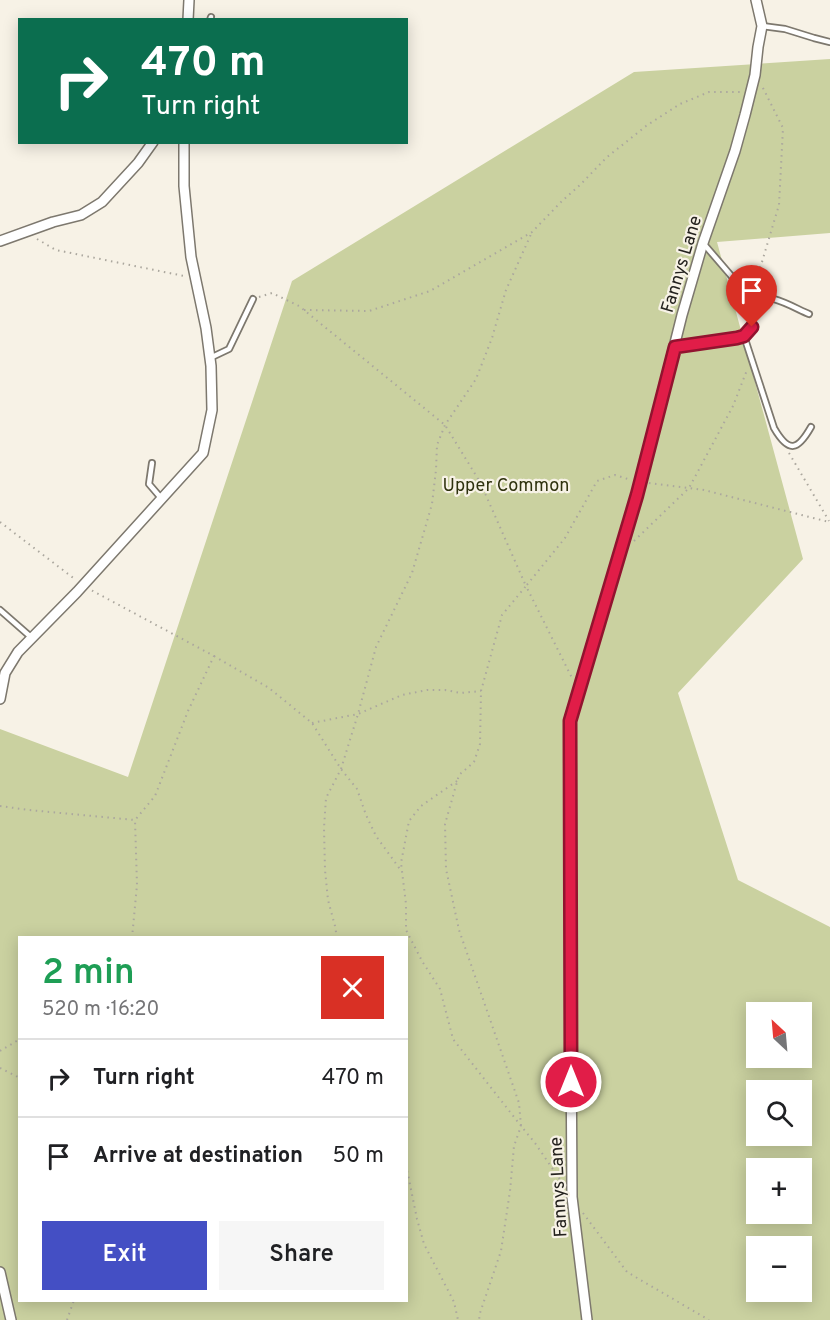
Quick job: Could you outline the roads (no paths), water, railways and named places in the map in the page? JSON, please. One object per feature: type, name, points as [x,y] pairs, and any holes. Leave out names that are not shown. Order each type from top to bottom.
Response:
[{"type":"street","points":[[188,18],[189,0]]},
{"type":"street","name":"Fannys Lane","points":[[587,1320],[572,1197],[570,721],[640,482],[703,243],[735,152],[755,75],[762,26],[756,0]]},
{"type":"street","points":[[0,240],[81,215],[102,202],[138,164],[152,144]]},
{"type":"street","points":[[0,699],[6,673],[18,652],[83,585],[203,453],[212,410],[210,358],[191,257],[184,186],[184,144]]},
{"type":"street","points":[[0,1272],[11,1320]]},
{"type":"lane","points":[[762,26],[785,29],[830,42]]},
{"type":"lane","points":[[675,347],[744,336],[752,327],[751,298],[703,243]]},
{"type":"lane","points":[[751,298],[764,296],[809,314]]},
{"type":"lane","points":[[210,358],[229,349],[253,299]]},
{"type":"lane","points":[[744,336],[774,428],[781,440],[788,445],[796,446],[803,442],[812,427]]},
{"type":"lane","points":[[152,463],[149,484],[162,499]]},
{"type":"lane","points":[[0,610],[32,638]]},
{"type":"park label","name":"Upper Common","points":[[506,485]]}]
